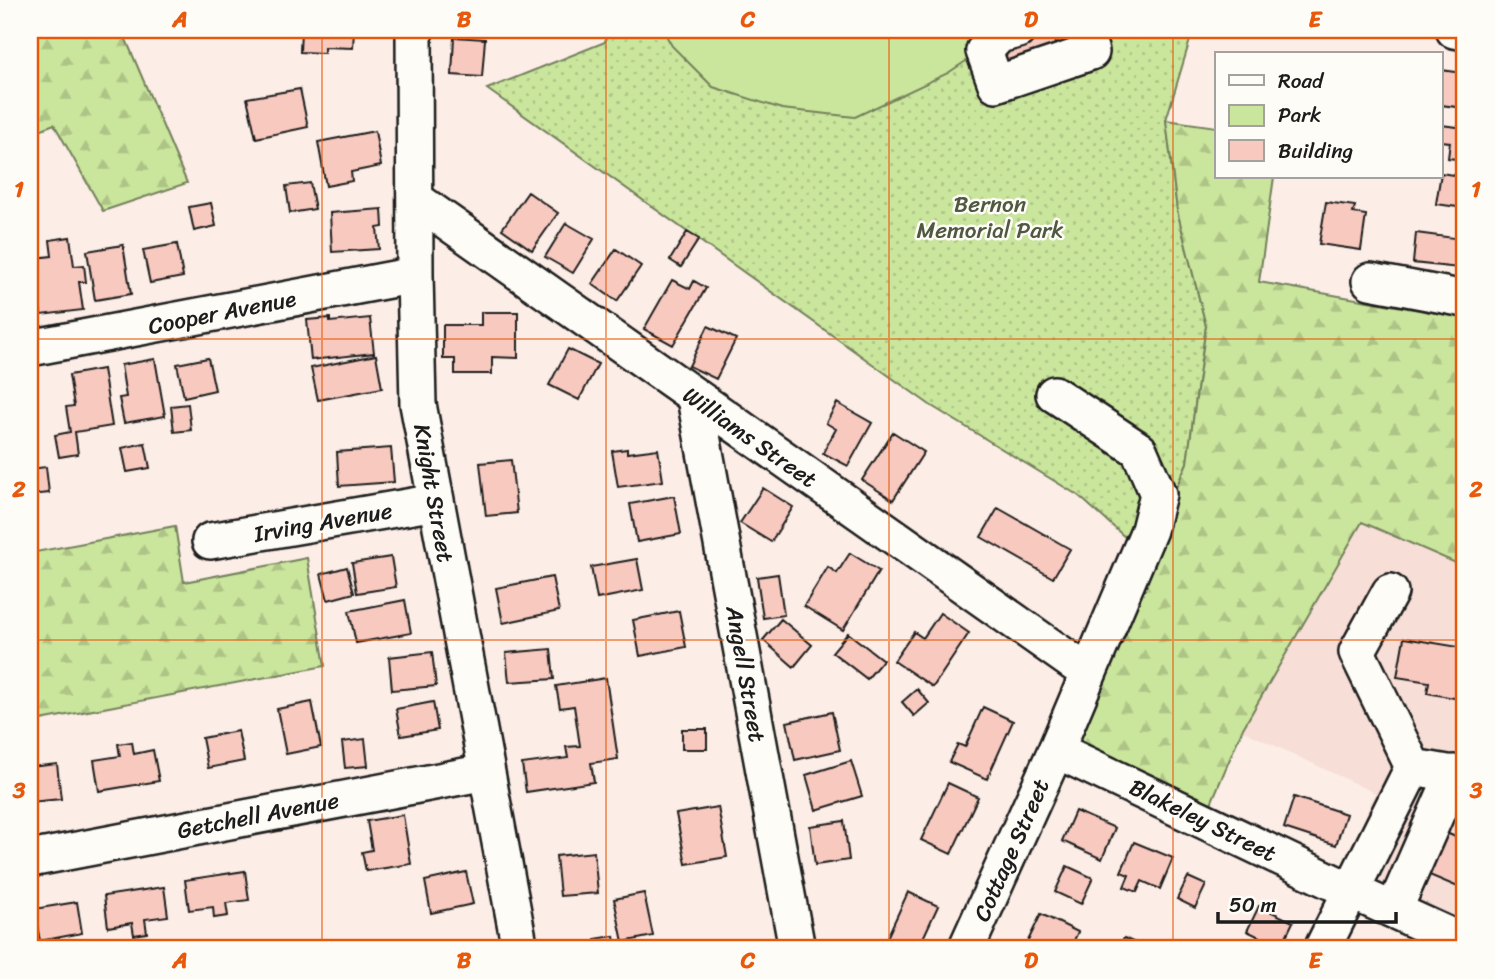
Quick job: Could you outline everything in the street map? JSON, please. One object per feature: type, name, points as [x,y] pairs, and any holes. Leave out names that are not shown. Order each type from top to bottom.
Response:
[{"type":"street","name":"Knight Street","points":[[414,30],[418,404],[520,949]]},
{"type":"street","points":[[1018,30],[999,35],[984,51],[996,84],[1091,52],[1084,30]]},
{"type":"street","points":[[1454,30],[1465,32]]},
{"type":"street","name":"Williams Street","points":[[415,199],[1088,673]]},
{"type":"street","name":"Cooper Avenue","points":[[30,348],[415,275]]},
{"type":"street","points":[[1370,281],[1465,299]]},
{"type":"street","name":"Cottage Street","points":[[966,949],[1056,750],[1149,530],[1158,494],[1139,450],[1054,394]]},
{"type":"street","name":"Angell Street","points":[[695,398],[797,949]]},
{"type":"street","name":"Irving Avenue","points":[[210,541],[436,502]]},
{"type":"street","points":[[1390,592],[1357,652],[1413,767]]},
{"type":"street","name":"Blakeley Street","points":[[1056,750],[1465,943]]},
{"type":"street","points":[[1395,910],[1460,774],[1413,767]]},
{"type":"street","points":[[1322,949],[1349,890],[1413,767]]},
{"type":"street","name":"Getchell Avenue","points":[[30,859],[486,772]]},
{"type":"shaded area","points":[[1362,522],[1465,567],[1465,949],[1335,889],[1375,793],[1242,730]]},
{"type":"green space","points":[[30,30],[122,30],[187,183],[103,211],[54,124],[30,134]]},
{"type":"green space","name":"Bernon Memorial Park","points":[[607,30],[1193,30],[1166,120],[1177,210],[1206,326],[1187,463],[1146,556],[1079,496],[930,405],[487,89],[605,42]]},
{"type":"green space","points":[[663,30],[1004,30],[999,39],[948,73],[855,117],[782,109],[713,87],[672,46]]},
{"type":"green space","points":[[1166,120],[1215,127],[1215,178],[1274,178],[1259,282],[1465,318],[1465,567],[1362,522],[1242,730],[1204,820],[1069,750],[1146,556],[1187,463],[1206,326],[1177,210]]},
{"type":"green space","points":[[175,526],[184,582],[307,558],[325,666],[30,722],[30,553]]},
{"type":"building","points":[[301,30],[354,30],[353,48],[324,47],[324,53],[300,52]]},
{"type":"building","points":[[1042,30],[1051,30],[1059,56],[1004,73],[995,44]]},
{"type":"building","points":[[454,37],[485,39],[482,77],[452,75]]},
{"type":"building","points":[[1465,58],[1465,108],[1442,105],[1442,70],[1463,73]]},
{"type":"building","points":[[300,89],[308,127],[256,138],[247,98]]},
{"type":"building","points":[[1442,125],[1465,128],[1465,160],[1448,158],[1450,142],[1442,141]]},
{"type":"building","points":[[375,131],[381,166],[351,172],[352,181],[326,186],[318,142]]},
{"type":"building","points":[[1442,173],[1465,177],[1465,208],[1436,204]]},
{"type":"building","points":[[310,183],[315,209],[290,213],[286,186]]},
{"type":"building","points":[[528,192],[558,213],[532,250],[502,229]]},
{"type":"building","points":[[1326,202],[1355,206],[1353,213],[1366,215],[1361,250],[1319,244]]},
{"type":"building","points":[[211,203],[216,226],[194,231],[189,207]]},
{"type":"building","points":[[382,209],[383,227],[377,228],[379,249],[332,252],[330,213]]},
{"type":"building","points":[[566,223],[594,239],[573,273],[545,257]]},
{"type":"building","points":[[687,232],[699,239],[681,267],[670,260]]},
{"type":"building","points":[[1416,233],[1462,239],[1459,268],[1413,263]]},
{"type":"building","points":[[70,237],[74,266],[84,265],[86,282],[79,282],[83,310],[41,315],[34,258],[52,256],[50,240]]},
{"type":"building","points":[[177,244],[183,277],[150,283],[143,250]]},
{"type":"building","points":[[123,245],[131,294],[95,300],[87,251]]},
{"type":"building","points":[[616,249],[641,266],[617,301],[592,284]]},
{"type":"building","points":[[672,280],[690,289],[694,281],[706,288],[673,345],[644,329]]},
{"type":"building","points":[[481,312],[518,312],[518,358],[492,357],[492,374],[455,374],[455,359],[443,359],[443,325],[481,325]]},
{"type":"building","points":[[330,318],[330,322],[370,318],[374,353],[311,360],[307,320]]},
{"type":"building","points":[[708,326],[736,339],[716,379],[689,366]]},
{"type":"building","points":[[568,349],[598,364],[579,400],[549,385]]},
{"type":"building","points":[[376,355],[382,388],[318,400],[311,368]]},
{"type":"building","points":[[208,358],[215,390],[184,397],[177,364]]},
{"type":"building","points":[[155,359],[165,416],[124,423],[119,398],[126,397],[121,365]]},
{"type":"building","points":[[103,369],[112,426],[75,432],[78,454],[59,457],[55,435],[70,432],[66,407],[74,406],[69,375]]},
{"type":"building","points":[[837,403],[872,423],[848,466],[823,453],[836,429],[826,423]]},
{"type":"building","points":[[188,404],[191,430],[174,432],[171,406]]},
{"type":"building","points":[[893,432],[924,452],[893,500],[862,480]]},
{"type":"building","points":[[145,443],[150,468],[127,472],[122,448]]},
{"type":"building","points":[[391,448],[394,482],[339,486],[337,452]]},
{"type":"building","points":[[627,449],[627,453],[658,449],[663,481],[618,487],[612,451]]},
{"type":"building","points":[[511,460],[517,513],[486,516],[480,463]]},
{"type":"building","points":[[46,467],[49,493],[30,495],[30,469]]},
{"type":"building","points":[[763,488],[793,507],[771,542],[740,523]]},
{"type":"building","points":[[674,496],[681,534],[637,542],[630,504]]},
{"type":"building","points":[[998,508],[1070,549],[1053,578],[981,537]]},
{"type":"building","points":[[850,553],[879,571],[843,630],[804,606],[828,567],[837,573]]},
{"type":"building","points":[[391,557],[396,587],[357,593],[352,563]]},
{"type":"building","points":[[637,559],[643,590],[597,599],[591,567]]},
{"type":"building","points":[[347,567],[354,593],[328,600],[321,574]]},
{"type":"building","points":[[778,574],[784,615],[763,618],[757,577]]},
{"type":"building","points":[[552,577],[559,611],[503,623],[496,588]]},
{"type":"building","points":[[405,600],[411,633],[356,643],[349,611]]},
{"type":"building","points":[[679,611],[686,647],[640,656],[633,620]]},
{"type":"building","points":[[940,613],[969,633],[933,687],[894,661],[914,632],[923,638]]},
{"type":"building","points":[[781,619],[812,645],[794,667],[763,640]]},
{"type":"building","points":[[848,633],[883,660],[867,679],[832,652]]},
{"type":"building","points":[[1404,638],[1465,648],[1465,700],[1427,693],[1429,682],[1397,677]]},
{"type":"building","points":[[551,649],[554,679],[509,682],[506,653]]},
{"type":"building","points":[[432,652],[436,686],[392,690],[389,657]]},
{"type":"building","points":[[606,678],[618,759],[591,763],[594,782],[526,792],[522,764],[568,758],[566,747],[580,746],[574,706],[560,708],[556,686]]},
{"type":"building","points":[[917,689],[929,703],[914,716],[902,702]]},
{"type":"building","points":[[312,702],[321,747],[286,754],[277,709]]},
{"type":"building","points":[[433,702],[438,730],[401,736],[396,709]]},
{"type":"building","points":[[983,707],[1013,721],[987,779],[949,762],[958,744],[965,747]]},
{"type":"building","points":[[832,712],[840,750],[795,760],[787,722]]},
{"type":"building","points":[[682,729],[707,729],[707,749],[682,749]]},
{"type":"building","points":[[238,731],[244,761],[208,768],[202,738]]},
{"type":"building","points":[[365,739],[368,766],[345,768],[342,742]]},
{"type":"building","points":[[132,742],[134,754],[153,750],[159,781],[99,791],[94,760],[120,756],[118,744]]},
{"type":"building","points":[[851,761],[862,796],[816,810],[806,775]]},
{"type":"building","points":[[57,764],[61,799],[30,802],[30,767]]},
{"type":"building","points":[[948,783],[978,797],[951,854],[921,840]]},
{"type":"building","points":[[1294,797],[1346,814],[1336,845],[1284,828]]},
{"type":"building","points":[[718,807],[727,857],[686,864],[676,814]]},
{"type":"building","points":[[1075,811],[1115,828],[1102,859],[1062,841]]},
{"type":"building","points":[[403,815],[411,864],[366,871],[362,852],[372,850],[367,821]]},
{"type":"building","points":[[844,821],[849,860],[815,865],[810,826]]},
{"type":"building","points":[[1444,832],[1465,841],[1465,890],[1427,874]]},
{"type":"building","points":[[1134,842],[1173,858],[1160,889],[1142,881],[1137,892],[1124,887],[1129,875],[1121,872]]},
{"type":"building","points":[[594,852],[598,893],[560,896],[556,856]]},
{"type":"building","points":[[1067,866],[1093,878],[1081,904],[1055,892]]},
{"type":"building","points":[[245,871],[249,900],[226,903],[228,916],[214,918],[213,907],[189,910],[185,880]]},
{"type":"building","points":[[466,872],[473,904],[431,913],[425,881]]},
{"type":"building","points":[[1188,877],[1206,885],[1195,908],[1177,899]]},
{"type":"building","points":[[164,887],[168,916],[145,919],[147,933],[134,935],[132,923],[108,927],[104,896]]},
{"type":"building","points":[[908,892],[938,906],[918,949],[906,949],[886,940]]},
{"type":"building","points":[[644,893],[653,936],[623,942],[614,899]]},
{"type":"building","points":[[77,902],[82,933],[40,941],[34,909]]},
{"type":"building","points":[[1259,906],[1293,922],[1281,947],[1247,931]]},
{"type":"building","points":[[1041,914],[1078,932],[1070,949],[1024,949]]},
{"type":"building","points":[[614,936],[616,949],[596,949],[595,939]]},
{"type":"building","points":[[1124,938],[1144,947],[1143,949],[1118,949]]},
{"type":"building","points":[[855,940],[855,949],[828,949],[827,942]]}]
